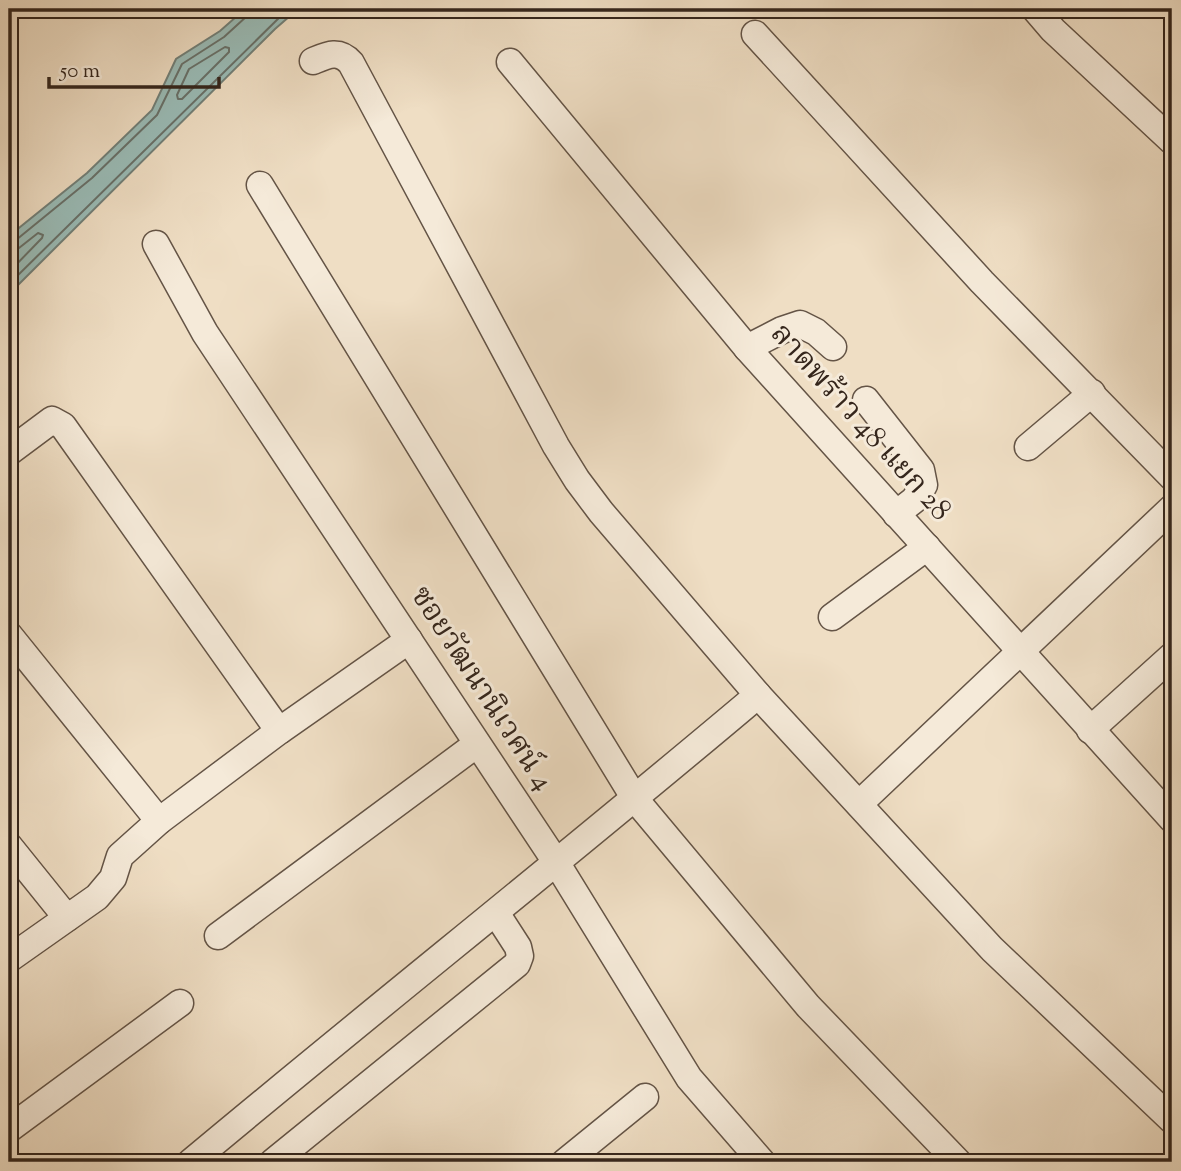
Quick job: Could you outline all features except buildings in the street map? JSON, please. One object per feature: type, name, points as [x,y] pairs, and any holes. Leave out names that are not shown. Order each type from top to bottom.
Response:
[{"type":"street","points":[[1035,9],[1053,30],[1172,141]]},
{"type":"street","points":[[755,33],[982,282],[1172,477]]},
{"type":"street","points":[[313,61],[339,54],[351,63],[556,446],[601,512],[758,695],[992,948],[1172,1120]]},
{"type":"street","name":"ลาดพร้าว 48 แยก 28","points":[[510,62],[747,348],[1090,730],[1172,817]]},
{"type":"street","points":[[260,185],[635,799],[808,1006],[958,1162]]},
{"type":"street","name":"ซอยวัฒนานิเวศน์ 4","points":[[156,244],[205,333],[556,862],[689,1079],[762,1162]]},
{"type":"street","points":[[747,348],[800,324],[816,332],[833,347]]},
{"type":"street","points":[[1028,447],[1092,393]]},
{"type":"street","points":[[866,400],[921,470],[924,485],[914,500],[896,514]]},
{"type":"street","points":[[9,452],[52,420],[63,426],[279,731]]},
{"type":"street","points":[[859,804],[1172,508]]},
{"type":"street","points":[[832,617],[926,547]]},
{"type":"street","points":[[9,635],[159,821]]},
{"type":"street","points":[[9,959],[106,888],[113,878],[120,856],[159,821],[279,731],[410,640]]},
{"type":"street","points":[[1090,730],[1172,656]]},
{"type":"street","points":[[191,1162],[758,695]]},
{"type":"street","points":[[218,936],[477,744]]},
{"type":"street","points":[[9,846],[68,918]]},
{"type":"street","points":[[273,1162],[517,964],[520,956],[518,947],[496,913]]},
{"type":"street","points":[[9,1129],[180,1003]]},
{"type":"street","points":[[565,1162],[645,1097]]},
{"type":"water","points":[[245,9],[298,9],[9,294],[9,236],[87,173],[152,110],[176,59],[220,31]]}]
